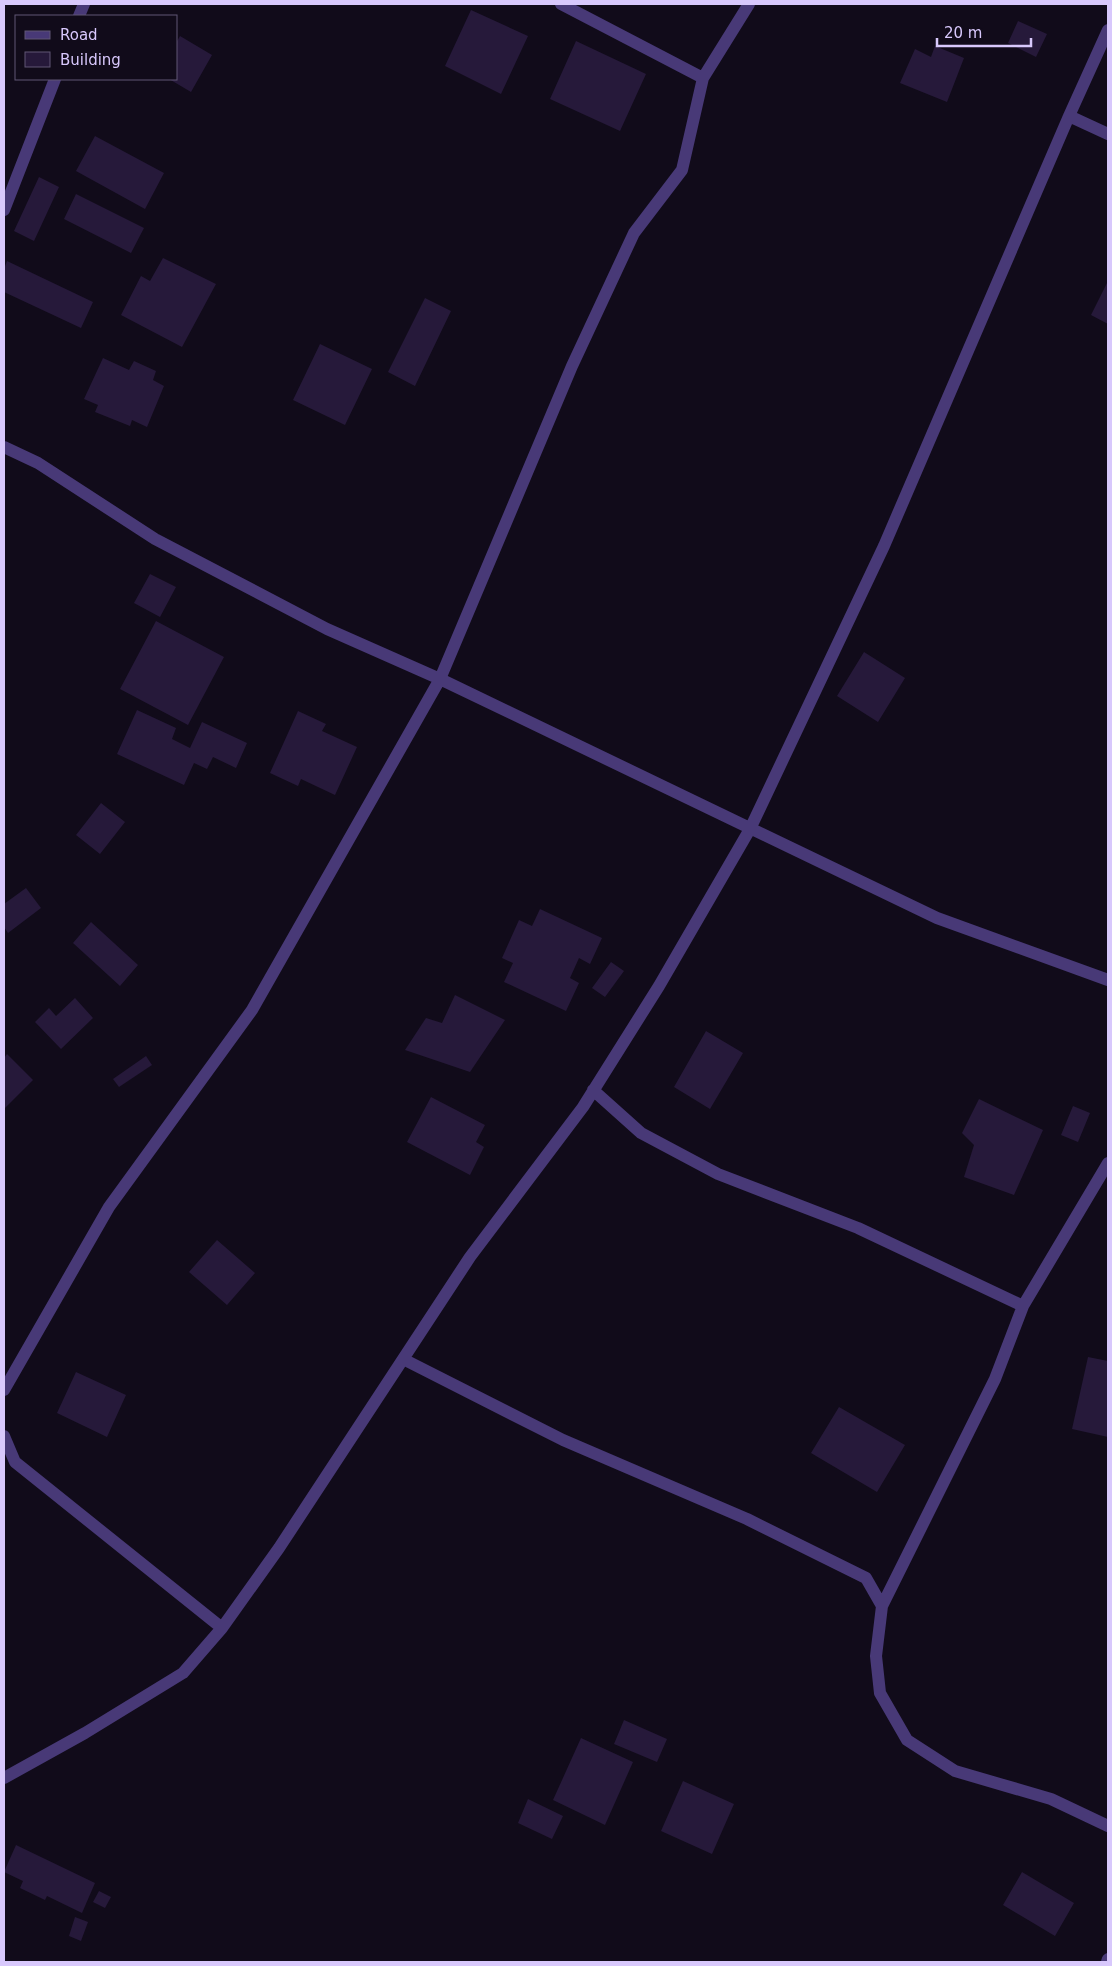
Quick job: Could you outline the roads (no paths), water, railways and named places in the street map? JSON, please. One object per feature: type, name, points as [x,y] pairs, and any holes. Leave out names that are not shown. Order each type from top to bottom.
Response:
[{"type":"street","points":[[561,4],[703,78]]},
{"type":"street","points":[[4,1390],[109,1207],[252,1010],[440,679],[572,366],[634,233],[682,170],[703,78],[749,4]]},
{"type":"street","points":[[4,1778],[85,1733],[183,1672],[222,1628],[279,1548],[470,1257],[583,1107],[659,986],[750,829],[884,546],[1069,116],[1108,30]]},
{"type":"street","points":[[4,210],[56,80]]},
{"type":"street","points":[[1069,116],[1108,134]]},
{"type":"street","points":[[4,447],[38,463],[155,539],[327,629],[440,679],[937,918],[1108,980]]},
{"type":"street","points":[[593,1090],[640,1133],[718,1174],[858,1228],[1023,1306]]},
{"type":"street","points":[[1108,1163],[1023,1306],[995,1380],[882,1606],[876,1656],[880,1693],[907,1740],[955,1772],[1051,1799],[1108,1826]]},
{"type":"street","points":[[403,1359],[562,1440],[747,1519],[834,1560],[866,1578],[882,1606]]},
{"type":"street","points":[[4,1436],[16,1462],[222,1628]]}]
